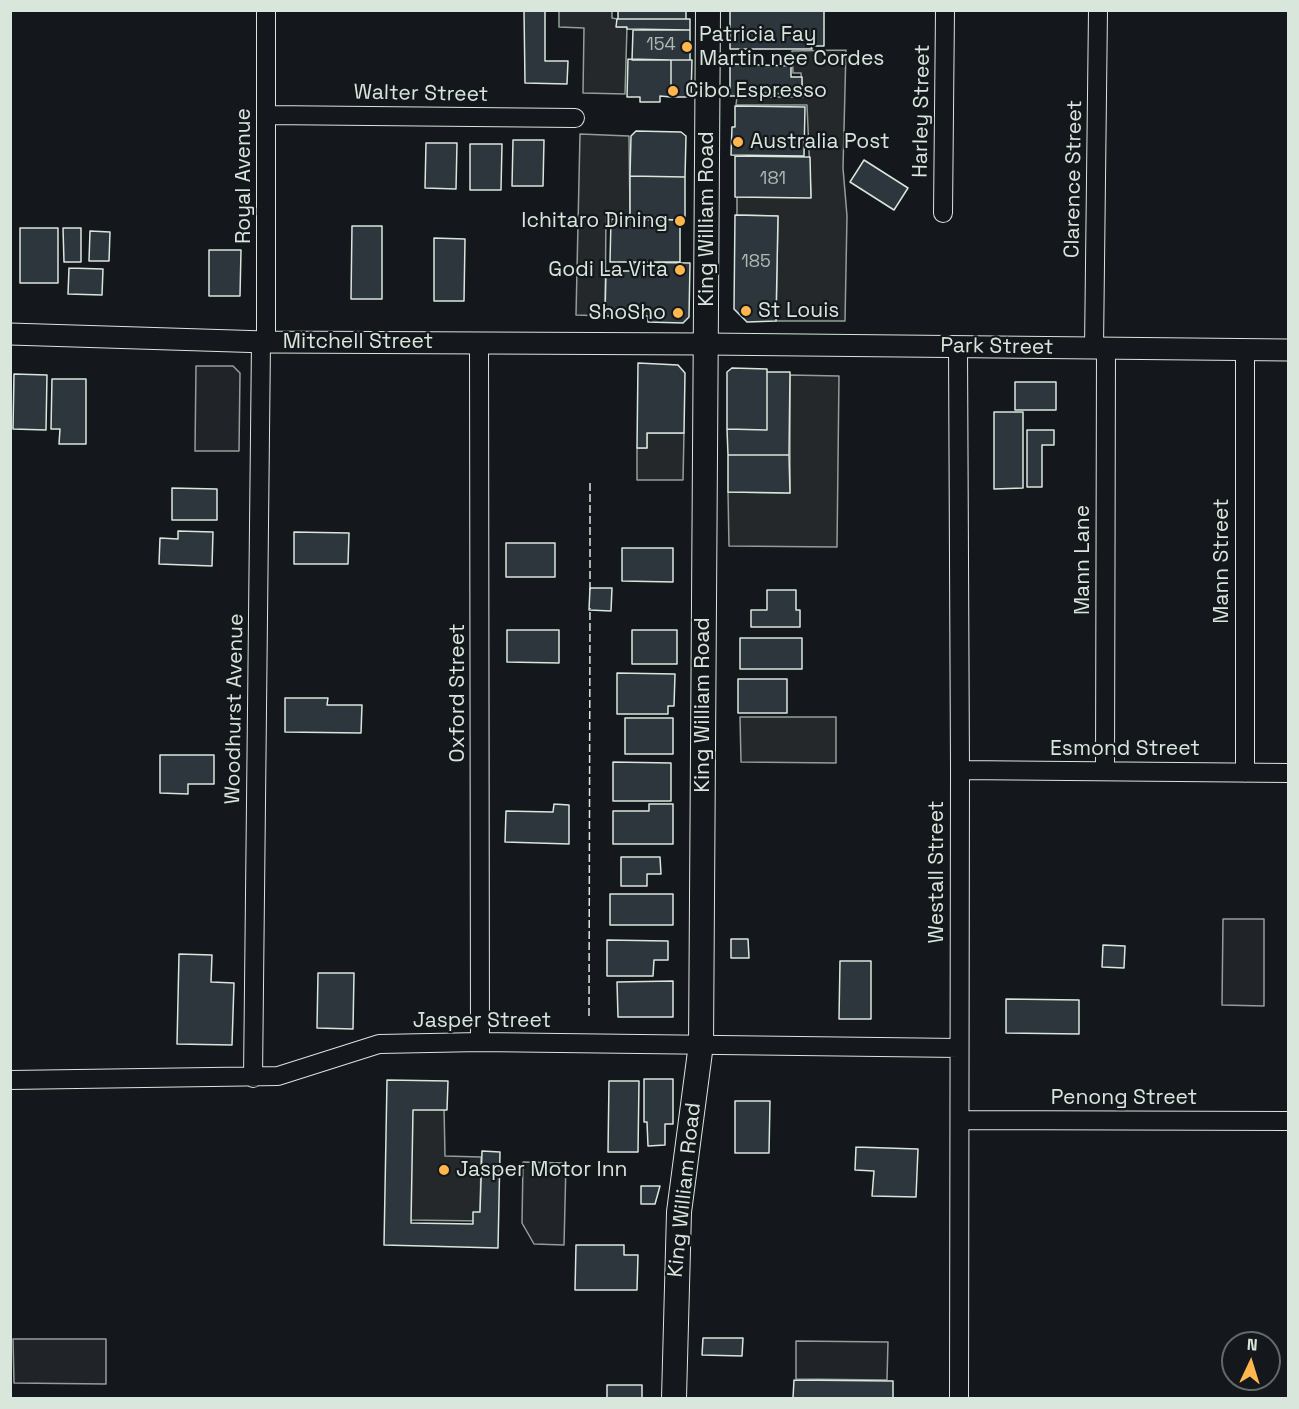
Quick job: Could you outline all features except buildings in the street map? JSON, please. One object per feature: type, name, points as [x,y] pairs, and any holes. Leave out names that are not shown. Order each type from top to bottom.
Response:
[{"type":"main road","name":"King William Road","points":[[674,1398],[679,1212],[701,1044],[708,10]]},
{"type":"street","name":"Royal Avenue","points":[[263,342],[267,115],[266,10]]},
{"type":"street","name":"Harley Street","points":[[943,213],[945,10]]},
{"type":"street","name":"Clarence Street","points":[[1098,10],[1100,348]]},
{"type":"street","name":"Walter Street","points":[[267,115],[575,118]]},
{"type":"street","name":"Mitchell Street","points":[[10,334],[263,342],[706,344]]},
{"type":"street","name":"Woodhurst Avenue","points":[[254,1078],[263,342]]},
{"type":"street","name":"Oxford Street","points":[[480,343],[480,1042]]},
{"type":"street","name":"Park Street","points":[[706,344],[1288,350]]},
{"type":"street","name":"Westall Street","points":[[958,347],[959,1398]]},
{"type":"street","name":"Mann Lane","points":[[1100,348],[1105,771]]},
{"type":"street","name":"Mann Street","points":[[1245,350],[1245,772]]},
{"type":"street","name":"Esmond Street","points":[[960,770],[1288,773]]},
{"type":"street","name":"Jasper Street","points":[[10,1080],[278,1076],[379,1044],[480,1042],[958,1048]]},
{"type":"street","name":"Penong Street","points":[[960,1120],[1288,1121]]},
{"type":"shaded area","points":[[559,11],[612,11],[612,18],[617,19],[617,27],[627,27],[625,94],[583,93],[584,28],[559,27]]},
{"type":"shaded area","points":[[846,50],[843,168],[847,216],[845,321],[776,321],[778,216],[737,215],[737,197],[811,197],[807,105],[736,105],[737,97],[803,97],[801,73],[793,73],[792,51]]},
{"type":"shaded area","points":[[580,134],[629,136],[630,216],[606,216],[605,316],[576,315]]},
{"type":"shaded area","points":[[196,366],[233,366],[240,373],[239,451],[195,451]]},
{"type":"shaded area","points":[[790,375],[839,376],[837,547],[729,546],[728,492],[790,493]]},
{"type":"shaded area","points":[[647,433],[684,433],[683,480],[637,480],[637,448],[647,448]]},
{"type":"shaded area","points":[[740,717],[836,717],[836,763],[741,762]]},
{"type":"shaded area","points":[[1223,919],[1264,919],[1264,1006],[1222,1005]]},
{"type":"shaded area","points":[[411,1107],[444,1107],[445,1156],[481,1157],[480,1221],[410,1220]]},
{"type":"shaded area","points":[[523,1162],[566,1163],[564,1245],[534,1244],[522,1223]]},
{"type":"shaded area","points":[[13,1339],[106,1339],[106,1384],[14,1383]]},
{"type":"shaded area","points":[[796,1341],[888,1342],[887,1380],[796,1379]]},
{"type":"fence","points":[[590,482],[590,590]]},
{"type":"fence","points":[[589,1016],[590,608]]},
{"type":"place","name":"Patricia Fay Martin nee Cordes","points":[[687,47]]},
{"type":"place","name":"Cibo Espresso","points":[[673,91]]},
{"type":"place","name":"Australia Post","points":[[738,142]]},
{"type":"place","name":"Ichitaro Dining","points":[[680,221]]},
{"type":"place","name":"Godi La Vita","points":[[680,270]]},
{"type":"place","name":"St Louis","points":[[746,311]]},
{"type":"place","name":"ShoSho","points":[[678,313]]},
{"type":"place","name":"Jasper Motor Inn","points":[[444,1170]]}]
